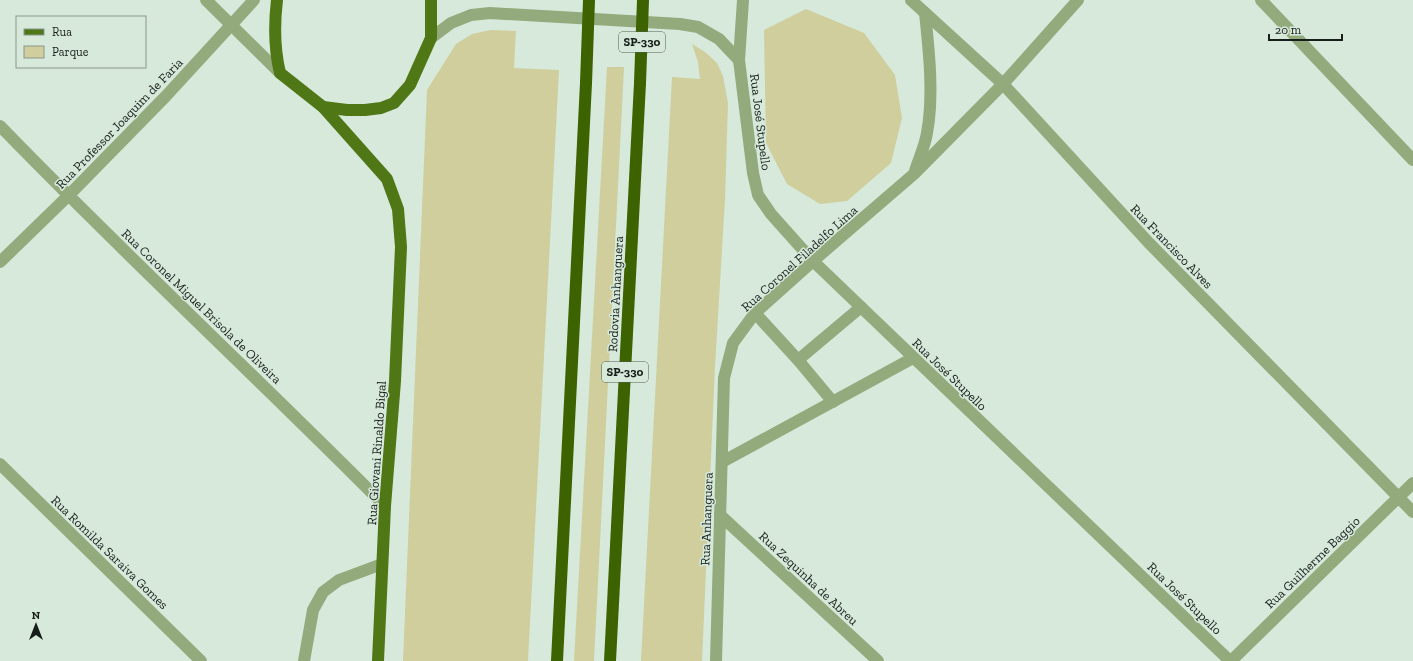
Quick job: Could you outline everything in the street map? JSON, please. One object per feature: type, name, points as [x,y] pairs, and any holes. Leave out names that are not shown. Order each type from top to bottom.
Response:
[{"type":"highway","points":[[556,661],[589,0]]},
{"type":"highway","name":"Rodovia Anhanguera","points":[[610,661],[644,0]]},
{"type":"main road","points":[[277,0],[275,42],[280,73],[323,107],[346,110],[381,108],[394,103],[410,86],[431,38],[431,0]]},
{"type":"main road","name":"Rua Giovani Rinaldo Bigal","points":[[323,107],[387,179],[398,209],[401,247],[395,381],[385,506],[378,661]]},
{"type":"street","points":[[206,0],[280,73]]},
{"type":"street","name":"Rua Professor Joaquim de Faria","points":[[0,262],[68,196],[166,96],[254,0]]},
{"type":"street","points":[[739,60],[743,0]]},
{"type":"street","name":"Rua Francisco Alves","points":[[911,0],[1002,84],[1149,243],[1413,512]]},
{"type":"street","name":"Rua Coronel Filadelfo Lima","points":[[724,378],[733,343],[755,313],[914,174],[1002,84],[1078,0]]},
{"type":"street","points":[[1262,0],[1413,160]]},
{"type":"street","points":[[431,38],[451,23],[471,14],[490,13],[680,24],[698,27],[719,39],[739,60]]},
{"type":"street","points":[[914,174],[927,133],[930,95],[929,58],[925,13]]},
{"type":"street","name":"Rua José Stupello","points":[[739,60],[753,174],[758,195],[770,214],[813,261],[913,358],[1231,661]]},
{"type":"street","name":"Rua Coronel Miguel Brisola de Oliveira","points":[[0,126],[68,196],[385,506]]},
{"type":"street","points":[[798,360],[861,307]]},
{"type":"street","points":[[755,313],[798,360],[832,402]]},
{"type":"street","points":[[722,462],[913,358]]},
{"type":"street","name":"Rua Anhanguera","points":[[716,661],[724,378]]},
{"type":"street","name":"Rua Romilda Saraiva Gomes","points":[[0,464],[201,661]]},
{"type":"street","name":"Rua Guilherme Baggio","points":[[1231,661],[1413,483]]},
{"type":"street","name":"Rua Zequinha de Abreu","points":[[720,515],[878,661]]},
{"type":"street","points":[[304,661],[313,610],[323,592],[339,580],[382,564]]},
{"type":"green space","points":[[806,9],[864,33],[895,75],[902,118],[891,163],[847,201],[820,204],[787,184],[766,143],[764,30]]},
{"type":"green space","points":[[491,30],[516,31],[514,68],[559,70],[528,661],[403,661],[427,90],[456,44],[472,34]]},
{"type":"green space","points":[[692,44],[705,52],[717,63],[723,76],[728,103],[725,199],[715,367],[702,661],[641,661],[672,77],[700,79],[698,62]]},
{"type":"green space","points":[[607,67],[624,67],[594,661],[574,661]]}]
